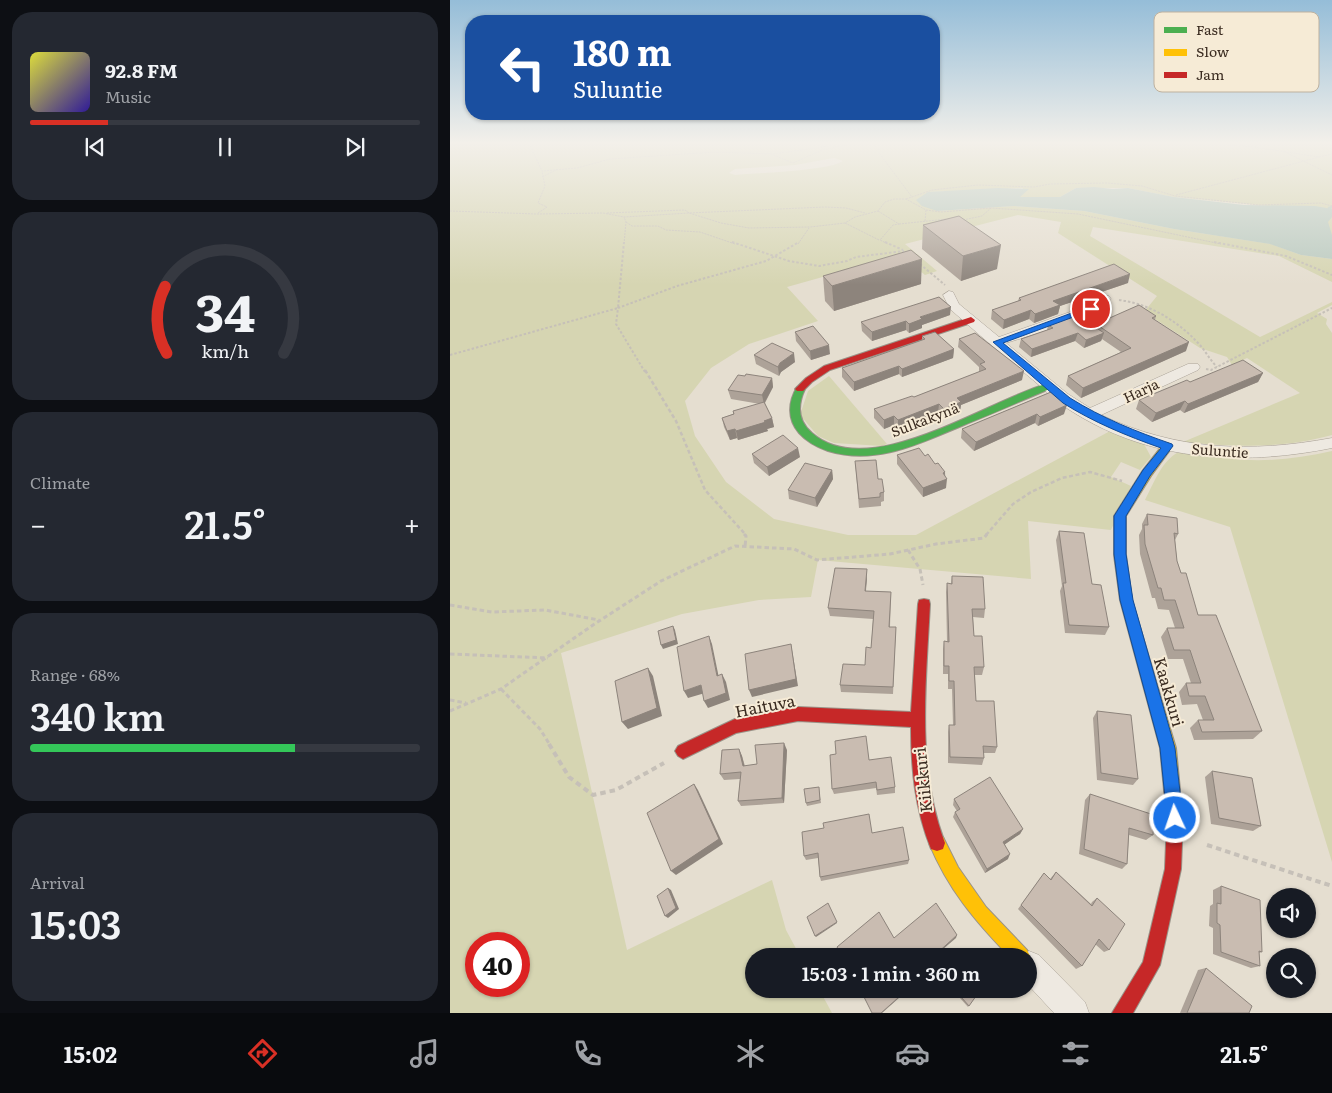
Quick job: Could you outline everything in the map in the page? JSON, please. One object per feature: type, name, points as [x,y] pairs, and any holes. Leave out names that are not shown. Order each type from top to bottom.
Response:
[{"type":"street","name":"Suluntie","points":[[949,295],[954,306],[1067,400],[1090,415],[1134,434],[1168,446],[1234,454],[1312,448],[1332,443]]},
{"type":"street","points":[[997,342],[1091,309],[1104,299]]},
{"type":"street","name":"Sulkakynä","points":[[971,320],[827,368],[811,378],[800,388],[794,401],[793,415],[799,428],[813,440],[831,448],[856,452],[883,451],[904,446],[1049,386]]},
{"type":"street","name":"Harja","points":[[1090,415],[1193,367]]},
{"type":"street","name":"Kaakkuri","points":[[1122,1013],[1151,965],[1173,869],[1175,846],[1174,800],[1168,748],[1126,600],[1120,554],[1120,516],[1138,485],[1168,446]]},
{"type":"street","name":"Kiikkuri","points":[[924,604],[919,720],[920,783],[929,827],[952,873],[980,913],[1013,948]]},
{"type":"street","name":"Haituva","points":[[683,751],[735,726],[798,714],[919,720]]},
{"type":"street","points":[[1037,974],[1074,1013]]},
{"type":"path","points":[[537,214],[547,207],[538,203],[543,190]]},
{"type":"path","points":[[909,190],[912,197]]},
{"type":"path","points":[[878,212],[885,202],[894,199],[906,199],[931,190]]},
{"type":"path","points":[[1156,190],[1175,196],[1259,204],[1321,203],[1332,206]]},
{"type":"path","points":[[1175,196],[1193,190]]},
{"type":"path","points":[[906,199],[926,210],[941,212],[991,208],[1046,210],[1108,219],[1286,256],[1332,275]]},
{"type":"path","points":[[603,214],[624,217],[717,210],[818,207],[855,210],[866,214]]},
{"type":"path","points":[[956,220],[982,216],[991,208]]},
{"type":"path","points":[[450,211],[603,214],[685,210],[721,223],[749,228],[810,228],[844,223],[854,217],[878,212],[899,224]]},
{"type":"path","points":[[925,221],[926,210]]},
{"type":"path","points":[[624,217],[626,222],[616,324],[676,421],[705,490],[746,536],[745,547]]},
{"type":"path","points":[[880,240],[893,225],[948,219]]},
{"type":"path","points":[[626,222],[632,226],[658,226],[666,230],[700,232],[788,261],[819,266],[847,261],[856,256],[904,251]]},
{"type":"path","points":[[844,223],[908,254]]},
{"type":"path","points":[[450,355],[618,308],[676,286],[766,261],[797,245],[810,228]]},
{"type":"path","points":[[919,264],[948,287],[949,295]]},
{"type":"path","points":[[1104,299],[1127,300],[1143,304],[1164,316],[1201,345],[1210,361],[1217,367]]},
{"type":"path","points":[[1193,367],[1211,370],[1331,309]]},
{"type":"path","points":[[450,711],[501,690],[600,620],[661,581],[735,546],[794,549],[818,560],[890,554],[936,544],[984,538],[1013,504],[1031,492],[1062,478],[1090,472],[1138,485]]},
{"type":"path","points":[[908,550],[920,569],[924,604]]},
{"type":"path","points":[[450,605],[492,612],[545,610],[600,620]]},
{"type":"path","points":[[450,654],[548,658]]},
{"type":"path","points":[[501,690],[540,729],[569,777],[593,795],[616,790],[683,751]]},
{"type":"path","points":[[450,700],[468,704]]},
{"type":"path","points":[[1207,845],[1332,886]]},
{"type":"green space","points":[[450,190],[969,190],[928,192],[937,211],[1014,206],[1084,211],[1174,229],[1271,244],[1301,255],[1332,259],[1332,282],[1279,256],[1093,227],[1090,236],[1260,337],[1332,302],[1332,305],[1317,313],[1327,319],[1326,324],[1332,333],[1332,435],[1313,440],[1258,446],[1183,442],[1300,393],[1247,358],[1232,365],[1227,357],[1200,348],[1144,312],[1157,296],[1058,233],[1061,222],[1018,215],[905,244],[937,271],[925,275],[901,255],[787,287],[818,321],[749,344],[711,368],[685,401],[695,436],[726,482],[774,519],[848,535],[916,535],[1112,430],[1144,444],[1151,457],[1140,470],[1121,462],[1111,477],[1131,486],[1111,530],[1028,521],[1031,579],[818,560],[811,597],[759,600],[682,614],[561,653],[627,950],[772,880],[786,930],[796,948],[745,948],[745,998],[824,998],[832,1013],[450,1013]]},
{"type":"green space","points":[[1022,190],[1072,190],[1060,197],[1025,199],[1019,197]]},
{"type":"green space","points":[[1140,190],[1332,190],[1332,235],[1325,234],[1268,206],[1174,197]]},
{"type":"green space","points":[[829,376],[887,444],[882,446],[834,443],[818,436],[800,415],[808,391]]},
{"type":"green space","points":[[1182,451],[1239,459],[1266,460],[1292,458],[1332,451],[1332,862],[1230,527],[1145,500],[1166,462]]},
{"type":"shaded area","points":[[958,190],[1028,190],[1020,197],[1060,197],[1072,190],[1140,190],[1174,197],[1244,205],[1315,206],[1332,209],[1332,217],[1328,222],[1332,235],[1332,259],[1301,255],[1270,244],[1174,229],[1084,211],[1014,206],[937,211],[922,206],[916,200],[928,192]]},
{"type":"building","points":[[959,216],[1001,245],[963,256],[923,225]]},
{"type":"building","points":[[911,250],[922,259],[832,286],[823,276]]},
{"type":"building","points":[[1114,264],[1130,274],[1053,301],[1060,305],[1035,314],[1031,310],[1004,320],[992,310],[1021,300],[1019,298]]},
{"type":"building","points":[[939,297],[951,307],[920,317],[922,319],[909,324],[906,321],[872,332],[861,322]]},
{"type":"building","points":[[1139,305],[1156,316],[1152,318],[1189,342],[1083,388],[1068,376],[1131,348],[1096,324]]},
{"type":"building","points":[[1073,316],[1076,318],[1080,317],[1104,333],[1086,340],[1078,333],[1032,349],[1021,339],[1053,328],[1048,325]]},
{"type":"building","points":[[813,326],[829,345],[810,351],[795,332]]},
{"type":"building","points":[[935,332],[954,349],[902,369],[899,366],[854,382],[842,368],[925,339],[922,336]]},
{"type":"building","points":[[975,333],[1024,371],[957,398],[961,402],[944,409],[939,404],[898,420],[894,416],[884,420],[874,409],[912,396],[914,397],[986,369],[980,364],[985,362],[959,339]]},
{"type":"building","points":[[772,343],[794,353],[780,363],[778,367],[754,355]]},
{"type":"building","points":[[1243,360],[1263,373],[1188,404],[1185,401],[1156,413],[1139,400],[1187,380],[1190,382]]},
{"type":"building","points":[[746,374],[772,378],[762,395],[728,390],[738,375],[745,376]]},
{"type":"building","points":[[1051,392],[1067,405],[1040,417],[1037,414],[976,442],[962,429]]},
{"type":"building","points":[[764,402],[772,418],[764,421],[766,422],[736,431],[735,429],[727,431],[722,418],[734,414],[733,411]]},
{"type":"building","points":[[783,435],[798,448],[767,467],[752,454]]},
{"type":"building","points":[[919,448],[925,456],[928,454],[935,464],[938,463],[945,472],[943,473],[947,479],[923,488],[897,455]]},
{"type":"building","points":[[876,460],[878,479],[882,479],[884,492],[880,493],[880,497],[859,499],[855,461]]},
{"type":"building","points":[[805,463],[832,470],[815,498],[788,490]]},
{"type":"building","points":[[1147,514],[1177,518],[1178,534],[1174,533],[1177,561],[1181,573],[1186,573],[1198,615],[1216,615],[1262,731],[1202,732],[1198,720],[1214,720],[1205,696],[1189,696],[1186,683],[1201,683],[1190,650],[1174,650],[1167,628],[1184,628],[1175,600],[1164,600],[1161,588],[1158,588],[1145,544],[1144,525],[1148,525]]},
{"type":"building","points":[[1059,531],[1084,533],[1092,584],[1101,585],[1109,627],[1069,625],[1063,583],[1066,583]]},
{"type":"building","points":[[835,568],[867,569],[865,591],[891,592],[889,627],[896,627],[893,687],[840,685],[843,664],[865,665],[866,647],[871,648],[874,611],[828,608]]},
{"type":"building","points":[[952,576],[983,577],[985,609],[972,609],[974,636],[982,636],[984,667],[974,667],[976,701],[994,701],[997,747],[983,746],[984,758],[950,757],[949,725],[955,725],[954,681],[949,681],[949,666],[944,666],[944,641],[949,642],[947,583],[952,584]]},
{"type":"building","points":[[673,626],[676,640],[661,645],[658,631]]},
{"type":"building","points":[[709,636],[717,676],[722,674],[726,693],[704,701],[701,685],[684,691],[677,647]]},
{"type":"building","points":[[791,644],[796,679],[749,690],[745,654]]},
{"type":"building","points":[[648,668],[657,708],[622,722],[615,681]]},
{"type":"building","points":[[1097,711],[1131,715],[1138,779],[1101,773]]},
{"type":"building","points":[[866,736],[869,760],[891,757],[895,787],[877,790],[876,782],[832,789],[830,755],[836,754],[835,741]]},
{"type":"building","points":[[784,743],[782,798],[738,801],[741,772],[720,774],[722,750],[739,749],[743,766],[757,764],[755,745]]},
{"type":"building","points":[[1212,771],[1252,778],[1261,826],[1219,818]]},
{"type":"building","points":[[990,777],[1023,829],[1003,842],[1010,854],[987,869],[955,812],[960,809],[954,799]]},
{"type":"building","points":[[694,784],[719,839],[671,871],[647,813]]},
{"type":"building","points":[[819,787],[820,800],[806,803],[804,789]]},
{"type":"building","points":[[1090,794],[1154,815],[1153,835],[1129,828],[1127,864],[1084,849]]},
{"type":"building","points":[[869,814],[872,833],[903,827],[909,860],[820,877],[818,853],[804,856],[802,832],[824,828],[823,823]]},
{"type":"building","points":[[1056,872],[1092,906],[1097,898],[1125,924],[1109,950],[1099,939],[1082,966],[1021,905],[1044,873],[1051,880]]},
{"type":"building","points":[[1221,886],[1260,900],[1262,952],[1259,951],[1260,966],[1221,952],[1220,925],[1217,923],[1217,903],[1221,904]]},
{"type":"building","points":[[668,888],[676,908],[665,916],[657,896]]},
{"type":"building","points":[[828,903],[837,922],[815,936],[807,917]]},
{"type":"building","points":[[936,903],[957,935],[943,948],[837,947],[879,912],[894,938]]},
{"type":"building","points":[[1206,968],[1252,1006],[1249,1013],[1187,1013]]},
{"type":"building","points":[[864,998],[898,998],[881,1013],[872,1013]]},
{"type":"building","points":[[962,998],[975,998],[969,1006]]},
{"type":"traffic: fast","points":[[800,389],[794,411],[799,426],[803,431],[813,440],[824,446],[837,450],[865,453],[879,452],[912,443],[1049,386]]},
{"type":"traffic: slow","points":[[1168,446],[1147,473],[1120,516],[1120,555],[1126,600],[1168,748],[1172,790]]},
{"type":"traffic: slow","points":[[937,843],[952,873],[980,913],[1013,948]]},
{"type":"traffic: jam","points":[[800,389],[809,380],[827,368],[971,320]]},
{"type":"traffic: jam","points":[[924,604],[919,694],[919,759],[922,790],[928,819],[937,843]]},
{"type":"traffic: jam","points":[[683,751],[735,726],[798,714],[919,720]]},
{"type":"traffic: jam","points":[[1122,1013],[1151,965],[1173,869],[1175,817],[1172,790]]},
{"type":"route","points":[[1091,309],[997,342],[1078,408],[1134,434],[1168,446],[1146,473],[1120,516],[1120,554],[1126,600],[1168,748],[1175,818]]}]
